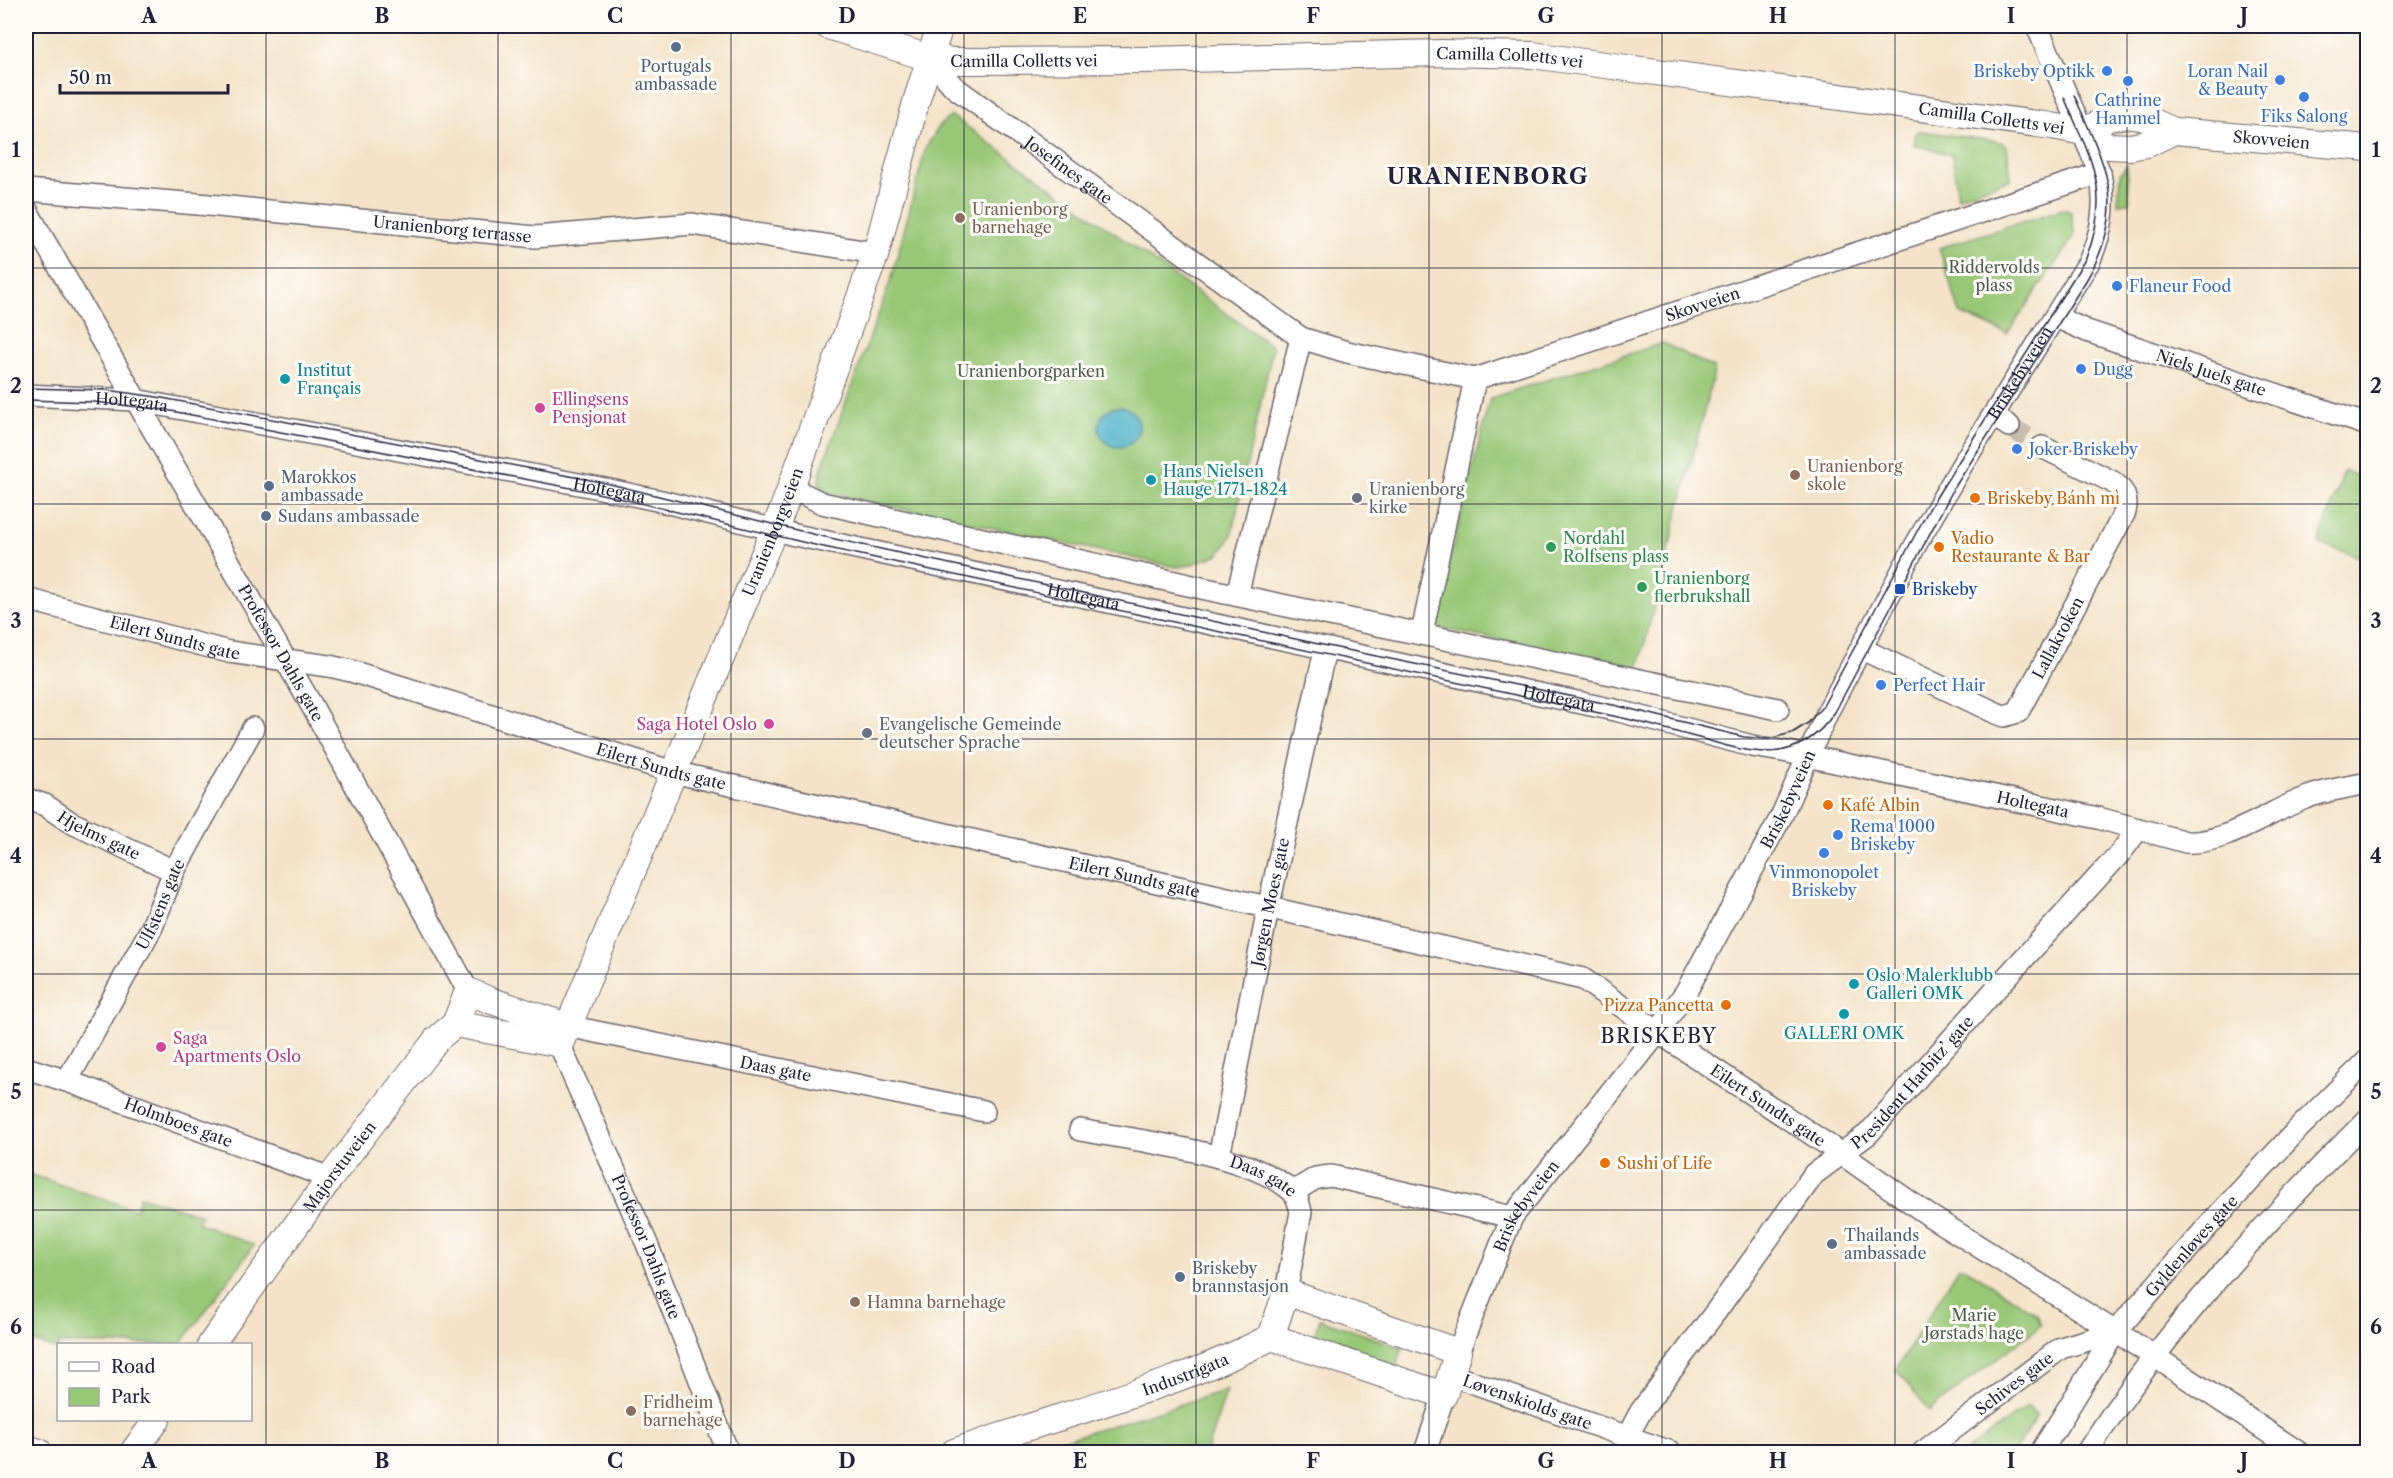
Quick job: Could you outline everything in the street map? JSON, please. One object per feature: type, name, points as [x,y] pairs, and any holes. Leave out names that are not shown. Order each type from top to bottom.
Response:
[{"type":"street","points":[[828,26],[929,58]]},
{"type":"street","name":"Uranienborgveien","points":[[564,1035],[791,488],[876,253],[929,58],[940,26]]},
{"type":"street","name":"Briskebyveien","points":[[1425,1452],[1451,1374],[1512,1217],[1658,1032],[1687,990],[1781,817],[1829,709],[1930,519],[2001,421],[2056,317],[2090,262],[2104,213],[2100,173],[2037,26]]},
{"type":"street","name":"Camilla Colletts vei","points":[[929,58],[963,61],[1137,60],[1441,53],[1532,55],[2084,132]]},
{"type":"street","name":"Josefines gate","points":[[929,58],[954,87],[1301,338]]},
{"type":"street","name":"Skovveien","points":[[2084,132],[2108,146],[2130,147],[2147,144],[2174,131],[2367,148]]},
{"type":"street","name":"Skovveien","points":[[1475,379],[2100,173]]},
{"type":"street","name":"Uranienborg terrasse","points":[[26,190],[198,204],[535,237],[692,224],[876,253]]},
{"type":"street","name":"Professor Dahls gate","points":[[26,209],[285,660],[468,990]]},
{"type":"street","name":"Niels Juels gate","points":[[2056,317],[2087,331],[2367,425]]},
{"type":"street","points":[[1237,595],[1301,338],[1347,352],[1475,379],[1422,633]]},
{"type":"street","name":"Holtegata","points":[[26,395],[135,400],[604,489],[774,530],[1325,650],[1619,711],[1752,746],[2098,819],[2138,830]]},
{"type":"street","name":"Lallakroken","points":[[1862,649],[1996,713],[2004,716],[2018,712],[2125,512],[2127,504],[2121,488],[2113,482],[2042,447]]},
{"type":"street","points":[[791,488],[822,503],[1237,595],[1778,709]]},
{"type":"street","name":"Eilert Sundts gate","points":[[26,599],[229,652],[351,671],[673,772],[1583,979],[1930,1216],[2154,1356],[2298,1452]]},
{"type":"street","name":"Jørgen Moes gate","points":[[1219,1157],[1268,909],[1325,650]]},
{"type":"street","name":"Ulfstens gate","points":[[67,1081],[152,927],[174,871],[253,728]]},
{"type":"street","points":[[2138,830],[2199,843],[2220,837],[2309,796],[2367,783]]},
{"type":"street","name":"Hjelms gate","points":[[26,798],[45,805],[70,822],[174,871]]},
{"type":"street","name":"President Harbitz’ gate","points":[[1627,1437],[1641,1411],[1814,1174],[1868,1134],[1993,992],[2099,877],[2138,830]]},
{"type":"street","points":[[468,990],[564,1035]]},
{"type":"street","name":"Majorstuveien","points":[[212,1343],[330,1178],[437,1039],[455,1024],[468,990]]},
{"type":"street","points":[[455,1024],[564,1035]]},
{"type":"street","name":"Professor Dahls gate","points":[[564,1035],[564,1055],[647,1244],[728,1452]]},
{"type":"street","name":"Daas gate","points":[[564,1035],[984,1111]]},
{"type":"street","name":"Gyldenløves gate","points":[[2041,1452],[2115,1332],[2282,1146],[2367,1060]]},
{"type":"street","name":"Holmboes gate","points":[[26,1068],[330,1178]]},
{"type":"street","points":[[2087,1452],[2154,1356],[2217,1278],[2284,1203],[2367,1119]]},
{"type":"street","name":"Daas gate","points":[[1080,1130],[1219,1157],[1270,1177],[1293,1192],[1316,1178],[1331,1176],[1512,1217]]},
{"type":"street","points":[[1271,1337],[1286,1292],[1300,1212],[1299,1201],[1293,1192]]},
{"type":"street","name":"Løvenskiolds gate","points":[[1286,1292],[1451,1374],[1671,1452]]},
{"type":"street","name":"Schives gate","points":[[1923,1452],[2061,1348],[2115,1332]]},
{"type":"street","name":"Løvenskiolds gate","points":[[1271,1337],[1451,1374]]},
{"type":"street","name":"Industrigata","points":[[954,1452],[1113,1400],[1238,1355],[1271,1337]]},
{"type":"street","points":[[133,1452],[156,1421]]},
{"type":"street","points":[[26,1448],[39,1452]]},
{"type":"green space","name":"Uranienborgparken","points":[[952,116],[1273,347],[1231,537],[1217,555],[1186,566],[1176,567],[829,493],[820,487],[822,467],[891,280],[926,147],[941,124]]},
{"type":"green space","points":[[1916,132],[2001,142],[2007,147],[2011,179],[1958,197],[1952,155],[1914,145]]},
{"type":"green space","points":[[2127,165],[2130,203],[2118,204],[2120,174]]},
{"type":"green space","name":"Riddervolds plass","points":[[2063,209],[2071,212],[2075,235],[2007,334],[1960,313],[1939,248]]},
{"type":"green space","points":[[1663,343],[1715,369],[1638,669],[1433,627],[1490,398]]},
{"type":"green space","points":[[2344,471],[2367,479],[2367,560],[2319,543]]},
{"type":"green space","points":[[26,1173],[136,1210],[140,1196],[201,1215],[198,1223],[254,1245],[182,1343],[57,1343],[57,1350],[34,1342],[26,1336]]},
{"type":"green space","name":"Marie Jørstads hage","points":[[1959,1267],[1965,1268],[2037,1314],[2041,1325],[1929,1411],[1896,1369]]},
{"type":"green space","points":[[1320,1319],[1403,1348],[1396,1367],[1313,1338]]},
{"type":"green space","points":[[1227,1390],[1206,1452],[1025,1452]]},
{"type":"green space","points":[[2027,1406],[2037,1415],[2014,1452],[1965,1452]]},
{"type":"water","points":[[1119,407],[1127,408],[1133,413],[1138,419],[1138,435],[1133,441],[1127,446],[1119,447],[1111,446],[1105,441],[1100,435],[1099,427],[1100,419],[1105,413],[1111,408]]},
{"type":"tunnel","points":[[2009,426],[2042,447]]},
{"type":"tram line","points":[[26,400],[94,402],[166,410],[602,494],[819,546],[1618,717],[1738,748],[1773,752],[1790,749],[1806,742],[1821,730],[1835,712],[1953,490],[2087,279],[2100,253],[2110,207],[2108,186],[2095,143],[2074,95]]},
{"type":"tram line","points":[[26,388],[107,390],[157,397],[606,483],[821,536],[1323,645],[1618,706],[1744,737],[1768,739],[1792,733],[1808,723],[1823,706],[1929,509],[2086,258],[2098,213],[2098,194],[2090,157],[2064,97]]},
{"type":"place","name":"Portugals ambassade","points":[[676,47]]},
{"type":"place","name":"Briskeby Optikk","points":[[2107,71]]},
{"type":"place","name":"Loran Nail & Beauty","points":[[2280,80]]},
{"type":"place","name":"Cathrine Hammel","points":[[2128,81]]},
{"type":"place","name":"Fiks Salong","points":[[2304,97]]},
{"type":"place","name":"Uranienborg barnehage","points":[[960,218]]},
{"type":"place","name":"Flaneur Food","points":[[2117,286]]},
{"type":"place","name":"Dugg","points":[[2081,369]]},
{"type":"place","name":"Institut Français","points":[[285,379]]},
{"type":"place","name":"Ellingsens Pensjonat","points":[[540,408]]},
{"type":"place","name":"Joker Briskeby","points":[[2017,449]]},
{"type":"place","name":"Uranienborg skole","points":[[1795,475]]},
{"type":"place","name":"Hans Nielsen Hauge 1771-1824","points":[[1151,480]]},
{"type":"place","name":"Marokkos ambassade","points":[[269,486]]},
{"type":"place","name":"Uranienborg kirke","points":[[1357,498]]},
{"type":"place","name":"Briskeby Bánh mì","points":[[1975,498]]},
{"type":"place","name":"Sudans ambassade","points":[[266,516]]},
{"type":"place","name":"Nordahl Rolfsens plass","points":[[1551,547]]},
{"type":"place","name":"Vadio Restaurante & Bar","points":[[1939,547]]},
{"type":"place","name":"Uranienborg flerbrukshall","points":[[1642,587]]},
{"type":"place","name":"Briskeby","points":[[1900,589]]},
{"type":"place","name":"Perfect Hair","points":[[1881,685]]},
{"type":"place","name":"Saga Hotel Oslo","points":[[769,724]]},
{"type":"place","name":"Evangelische Gemeinde deutscher Sprache","points":[[867,733]]},
{"type":"place","name":"Kafé Albin","points":[[1828,805]]},
{"type":"place","name":"Rema 1000 Briskeby","points":[[1838,835]]},
{"type":"place","name":"Vinmonopolet Briskeby","points":[[1824,853]]},
{"type":"place","name":"Oslo Malerklubb Galleri OMK","points":[[1854,984]]},
{"type":"place","name":"Pizza Pancetta","points":[[1726,1005]]},
{"type":"place","name":"GALLERI OMK","points":[[1844,1014]]},
{"type":"place","name":"Saga Apartments Oslo","points":[[161,1047]]},
{"type":"place","name":"Sushi of Life","points":[[1605,1163]]},
{"type":"place","name":"Thailands ambassade","points":[[1832,1244]]},
{"type":"place","name":"Briskeby brannstasjon","points":[[1180,1277]]},
{"type":"place","name":"Hamna barnehage","points":[[855,1302]]},
{"type":"place","name":"Fridheim barnehage","points":[[631,1411]]},
{"type":"district","name":"URANIENBORG","points":[[1488,176]]},
{"type":"district","name":"BRISKEBY","points":[[1659,1036]]}]
